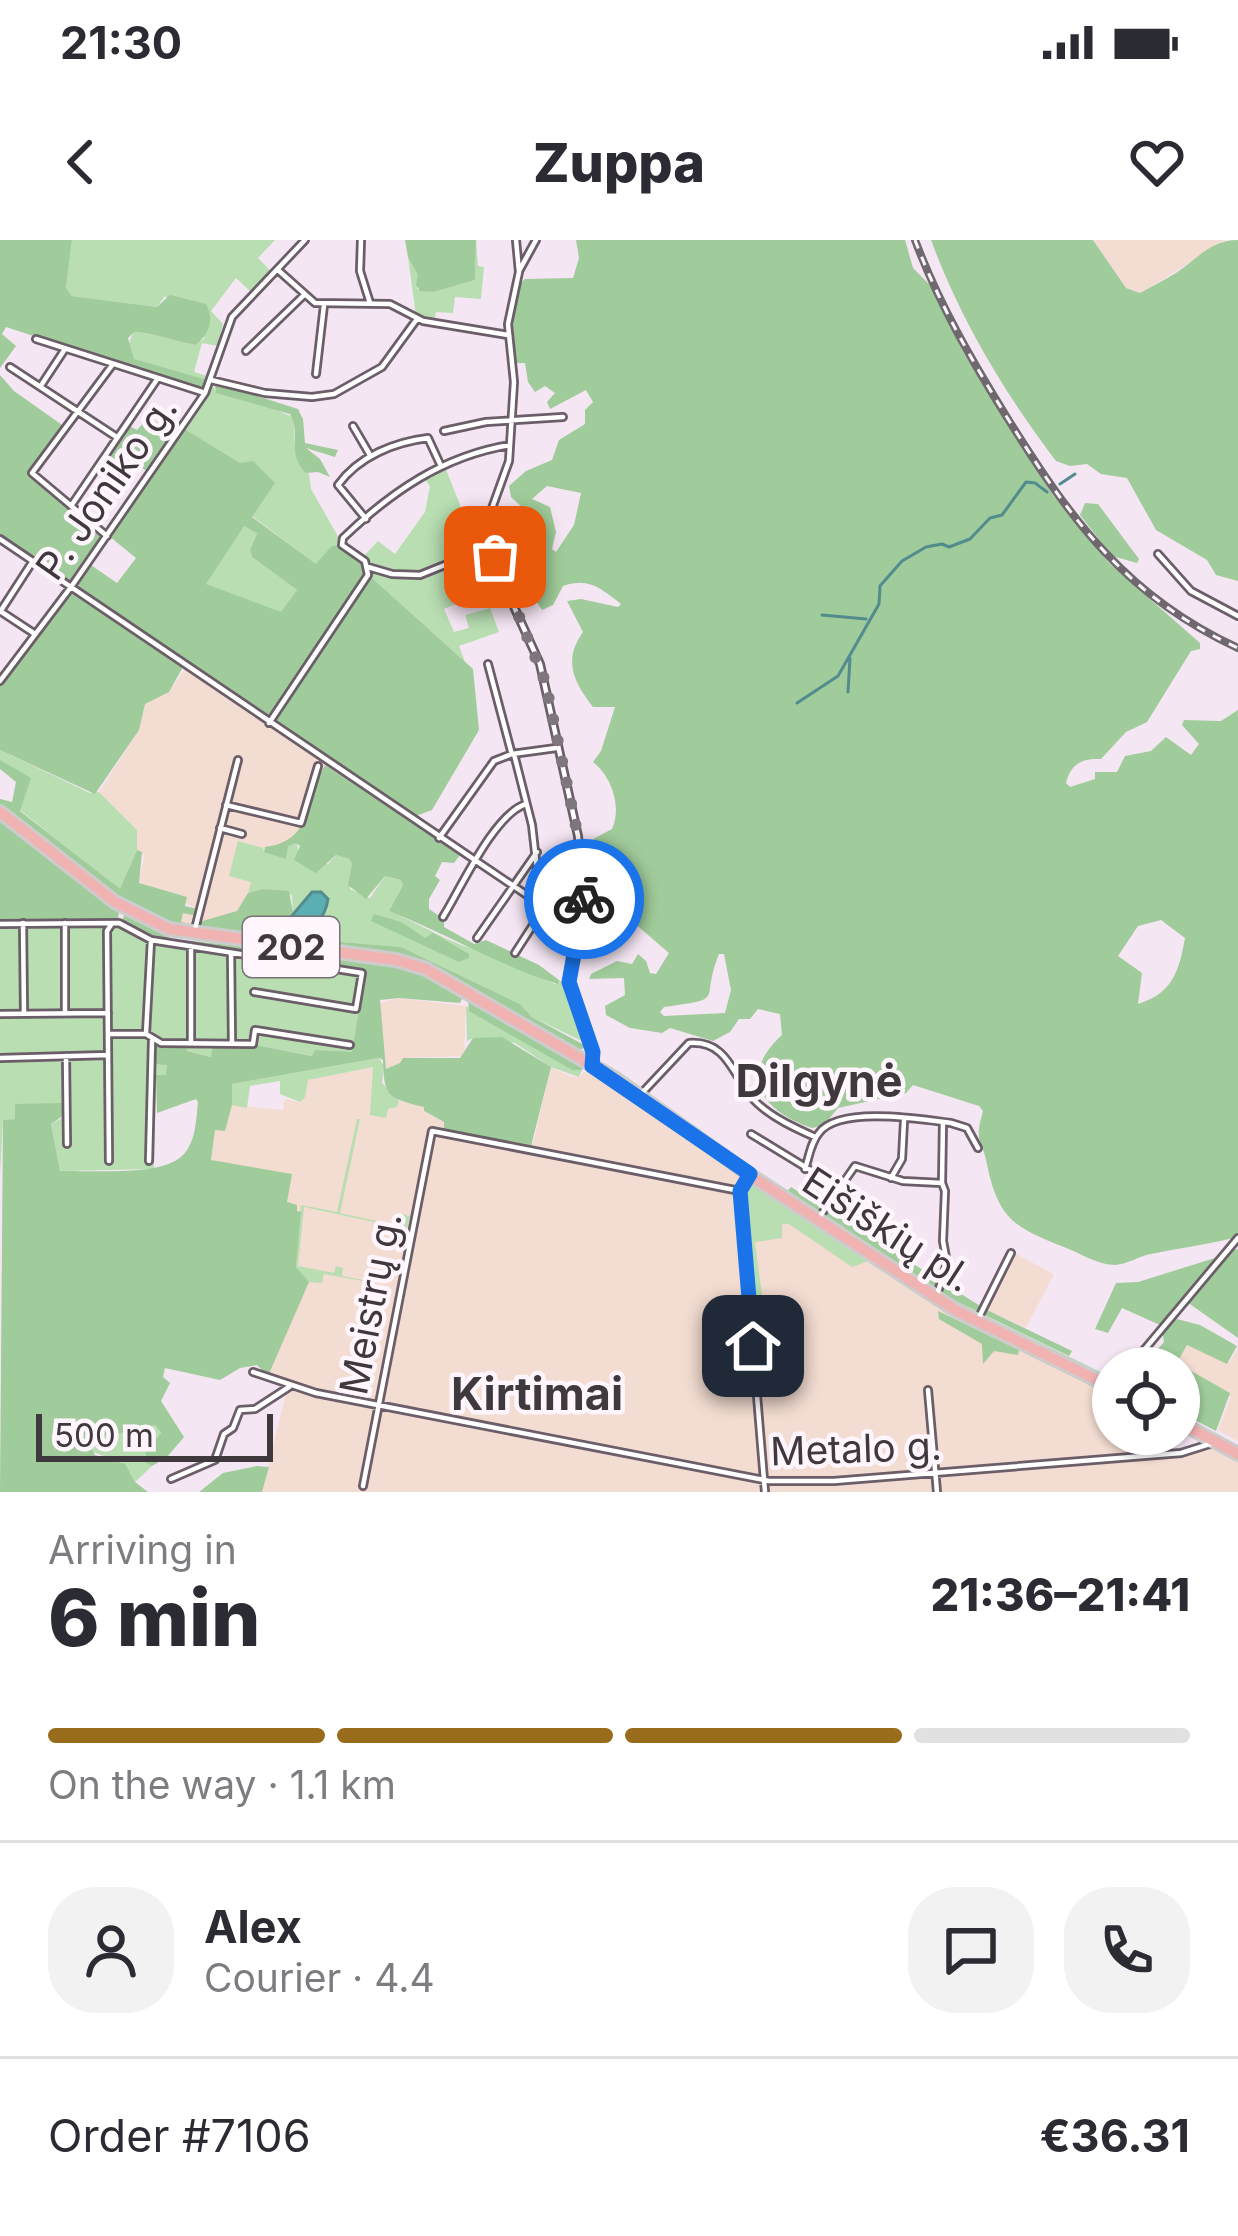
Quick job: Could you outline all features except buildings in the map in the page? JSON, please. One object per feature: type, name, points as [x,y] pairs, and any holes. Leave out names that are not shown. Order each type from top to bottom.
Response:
[{"type":"main road","name":"Eišiškių pl.","points":[[0,812],[126,909],[193,940],[411,963],[592,1066],[936,1298],[1092,1378]]},
{"type":"main road","points":[[1200,1433],[1238,1454]]},
{"type":"street","name":"P. Joniko g.","points":[[0,681],[205,393],[232,317],[305,240]]},
{"type":"street","points":[[362,240],[360,271],[370,303]]},
{"type":"street","points":[[517,240],[519,272],[508,335],[514,382],[508,470],[490,514],[492,546],[540,664],[580,851],[584,894],[569,982],[593,1052],[592,1066]]},
{"type":"street","points":[[519,272],[536,240]]},
{"type":"street","points":[[278,270],[303,296],[324,305],[394,305],[417,319],[508,335]]},
{"type":"street","points":[[246,351],[303,296]]},
{"type":"street","points":[[316,374],[324,305]]},
{"type":"street","points":[[212,380],[257,392],[312,397],[337,393],[382,367],[417,319]]},
{"type":"street","points":[[36,339],[205,393]]},
{"type":"street","points":[[41,385],[65,349]]},
{"type":"street","points":[[107,536],[32,473],[113,364]]},
{"type":"street","points":[[10,367],[117,438]]},
{"type":"street","points":[[71,506],[158,378]]},
{"type":"street","points":[[312,397],[314,385]]},
{"type":"street","points":[[444,431],[486,422],[562,417]]},
{"type":"street","points":[[353,426],[370,455]]},
{"type":"street","points":[[366,519],[338,485],[370,455],[409,439],[431,439],[441,466]]},
{"type":"street","points":[[492,546],[420,574],[392,574],[367,566],[342,543],[412,480],[510,445]]},
{"type":"street","points":[[0,539],[580,931]]},
{"type":"street","points":[[1158,554],[1191,592],[1238,616]]},
{"type":"street","points":[[33,561],[0,611],[36,634]]},
{"type":"street","points":[[269,723],[367,578],[367,566]]},
{"type":"street","points":[[488,664],[537,852],[543,907],[514,953]]},
{"type":"street","points":[[440,838],[489,765],[513,754],[556,748]]},
{"type":"street","points":[[191,1043],[193,940],[238,760]]},
{"type":"street","points":[[226,805],[301,823],[318,766]]},
{"type":"street","points":[[443,917],[490,838],[515,808],[526,804]]},
{"type":"street","points":[[220,828],[242,834]]},
{"type":"street","points":[[477,938],[537,852]]},
{"type":"street","points":[[109,1161],[107,931],[126,909]]},
{"type":"street","points":[[23,923],[24,1013]]},
{"type":"street","points":[[64,923],[65,1013]]},
{"type":"street","points":[[0,924],[115,924],[151,940],[193,940],[232,953],[362,973],[356,1009],[254,992]]},
{"type":"street","points":[[146,1034],[151,940]]},
{"type":"street","points":[[232,953],[232,1043]]},
{"type":"street","points":[[0,1014],[108,1013]]},
{"type":"street","points":[[108,1034],[253,1044],[255,1030],[350,1045]]},
{"type":"street","points":[[148,1160],[153,1040]]},
{"type":"street","points":[[639,1096],[687,1044],[706,1044],[728,1058],[761,1106],[815,1137]]},
{"type":"street","points":[[0,1058],[108,1055]]},
{"type":"street","points":[[66,1056],[67,1144]]},
{"type":"street","points":[[805,1169],[815,1137],[824,1126],[841,1119],[944,1121],[968,1128],[978,1148]]},
{"type":"street","points":[[891,1178],[902,1159],[904,1119]]},
{"type":"street","points":[[936,1298],[947,1263],[941,1218],[944,1121]]},
{"type":"street","name":"Meistrų g.","points":[[363,1486],[432,1130],[740,1191]]},
{"type":"street","points":[[751,1135],[838,1187]]},
{"type":"street","points":[[818,1219],[855,1166],[891,1178],[942,1183]]},
{"type":"street","points":[[750,1174],[740,1191],[765,1492]]},
{"type":"street","points":[[1147,1347],[1238,1238]]},
{"type":"street","points":[[977,1321],[1011,1253]]},
{"type":"street","name":"Metalo g.","points":[[253,1372],[289,1387],[377,1406],[764,1480],[832,1481],[1181,1453],[1216,1442]]},
{"type":"street","points":[[171,1479],[215,1460],[240,1410],[255,1409],[289,1387]]},
{"type":"street","points":[[928,1390],[937,1492]]},
{"type":"shaded area","points":[[1093,240],[1225,240],[1141,293],[1126,288]]},
{"type":"shaded area","points":[[188,665],[328,759],[312,787],[298,834],[284,845],[263,848],[238,841],[251,882],[248,893],[237,911],[203,920],[200,930],[181,922],[183,912],[198,909],[139,882],[144,856],[137,850],[137,830],[99,792],[139,730],[145,704],[169,692]]},
{"type":"shaded area","points":[[399,998],[466,1006],[464,1056],[403,1058],[386,1069],[379,1003]]},
{"type":"shaded area","points":[[373,1067],[388,1109],[397,1107],[399,1101],[425,1107],[424,1112],[444,1122],[533,1143],[551,1067],[579,1077],[590,1067],[734,1166],[1092,1379],[1092,1455],[1200,1455],[1200,1437],[1238,1458],[1238,1492],[262,1492],[286,1393],[268,1376],[297,1309],[296,1211],[211,1160],[215,1129],[225,1130],[232,1105],[283,1110],[285,1099],[299,1102],[307,1080]]},
{"type":"shaded area","points":[[1014,1253],[1054,1274],[1026,1328],[985,1309]]},
{"type":"shaded area","points":[[1238,1348],[1238,1441],[1218,1430],[1231,1397],[1200,1377],[1200,1351],[1229,1363]]},
{"type":"green space","points":[[0,240],[72,240],[66,288],[72,296],[157,307],[170,295],[206,304],[209,326],[196,345],[141,332],[128,338],[134,359],[207,380],[203,391],[6,327],[2,334],[16,346],[0,368]]},
{"type":"green space","points":[[72,240],[275,240],[258,258],[273,273],[252,293],[236,278],[211,311],[223,324],[218,346],[202,343],[194,372],[207,376],[217,393],[293,417],[299,462],[340,540],[317,565],[252,516],[274,484],[183,428],[207,394],[134,359],[128,347],[133,332],[196,345],[205,338],[165,296],[157,307],[72,296],[66,288]]},
{"type":"green space","points":[[405,240],[476,240],[475,280],[434,292],[420,291]]},
{"type":"green space","points":[[476,240],[478,266],[484,267],[481,299],[455,297],[453,313],[436,312],[434,321],[416,316],[408,257],[419,275],[417,289],[434,292],[475,280]]},
{"type":"green space","points":[[576,240],[905,240],[913,268],[930,285],[963,352],[1053,495],[1109,563],[1200,643],[1147,722],[1126,732],[1101,759],[1079,763],[1066,783],[1070,787],[1095,779],[1095,772],[1117,772],[1125,756],[1151,751],[1166,737],[1191,755],[1199,744],[1182,725],[1184,720],[1221,721],[1238,710],[1238,1232],[1233,1238],[1120,1264],[1098,1262],[1037,1236],[1005,1212],[979,1139],[983,1111],[979,1106],[913,1085],[906,1093],[838,1108],[824,1125],[812,1128],[780,1112],[761,1090],[761,1064],[782,1035],[780,1014],[758,1009],[713,1041],[670,1028],[662,1033],[630,1028],[606,1015],[605,1006],[625,995],[624,978],[589,979],[591,974],[617,961],[632,964],[638,954],[650,973],[656,974],[669,953],[619,910],[608,887],[599,883],[599,863],[609,851],[593,839],[612,829],[616,811],[610,784],[593,762],[615,707],[593,707],[580,688],[572,661],[583,632],[567,601],[621,604],[600,589],[580,583],[563,586],[553,605],[542,610],[523,582],[514,522],[524,509],[511,497],[509,486],[526,471],[552,460],[559,440],[585,424],[585,410],[593,402],[586,390],[550,409],[547,402],[555,393],[545,386],[535,392],[525,363],[514,363],[510,333],[520,284],[525,279],[573,278],[579,258]],"holes":[[[547,486],[581,493],[574,525],[556,552],[550,507],[532,499]],[[1161,920],[1185,938],[1167,987],[1138,1004],[1142,973],[1118,956],[1138,926]],[[719,954],[724,954],[731,990],[725,1013],[664,1016],[660,1012],[664,1007],[705,999]]]},
{"type":"green space","points":[[931,240],[1093,240],[1126,288],[1140,293],[1212,247],[1238,240],[1238,581],[1216,575],[1207,560],[1156,530],[1127,478],[1101,474],[1087,464],[1070,466],[1056,461],[985,355]]},
{"type":"green space","points":[[0,375],[14,391],[65,427],[29,474],[105,537],[88,563],[117,583],[136,558],[109,536],[151,474],[138,465],[130,475],[105,458],[128,425],[137,430],[149,417],[177,435],[183,428],[240,463],[253,461],[275,483],[252,517],[316,564],[339,544],[366,564],[367,572],[270,718],[0,536]],"holes":[[[244,526],[257,533],[252,557],[297,590],[281,612],[206,584]]]},
{"type":"green space","points":[[219,384],[298,409],[305,443],[338,450],[335,457],[306,448],[320,459],[330,477],[306,473],[300,465],[290,414],[216,393]]},
{"type":"green space","points":[[445,467],[478,550],[461,557],[463,564],[451,571],[460,602],[444,609],[454,632],[469,628],[465,615],[490,608],[499,632],[459,646],[465,662],[371,577],[363,557],[378,541],[395,554],[425,512],[430,486],[422,476]]},
{"type":"green space","points":[[1085,503],[1098,504],[1139,559],[1137,563],[1112,556],[1080,515]]},
{"type":"green space","points":[[244,525],[257,533],[252,557],[297,590],[281,613],[205,584]]},
{"type":"green space","points":[[371,577],[473,669],[479,730],[432,810],[416,816],[274,723]]},
{"type":"green space","points":[[73,592],[183,667],[169,692],[145,704],[139,730],[95,794],[0,750],[0,686]]},
{"type":"green space","points":[[0,750],[90,793],[99,792],[137,830],[137,850],[120,890],[20,810],[17,772],[0,760]]},
{"type":"green space","points":[[0,760],[31,778],[20,811],[120,889],[137,850],[142,852],[139,883],[187,897],[185,906],[198,909],[197,916],[183,913],[181,922],[194,925],[192,929],[139,910],[114,895],[0,806],[0,799],[12,802],[16,782],[0,769]]},
{"type":"green space","points":[[325,765],[460,855],[454,863],[442,862],[435,876],[440,880],[429,899],[429,909],[444,919],[444,927],[474,944],[486,940],[539,965],[558,984],[389,911],[403,885],[401,880],[385,876],[366,899],[348,885],[349,859],[336,855],[316,873],[294,860],[300,846],[296,843],[288,846],[286,859],[264,852],[265,847],[281,843],[300,828]]},
{"type":"green space","points":[[0,815],[119,912],[118,919],[0,923]]},
{"type":"green space","points":[[238,841],[264,852],[297,842],[298,852],[328,864],[336,855],[349,859],[350,889],[370,898],[385,876],[401,880],[403,885],[389,911],[555,984],[559,980],[567,986],[588,1044],[532,1017],[520,1004],[401,947],[329,941],[308,931],[328,905],[321,892],[312,893],[293,912],[292,895],[262,889],[248,893],[251,882],[229,876]]},
{"type":"green space","points":[[289,891],[293,912],[284,925],[301,934],[308,931],[329,941],[401,947],[520,1004],[532,1017],[588,1047],[578,1050],[436,970],[200,930],[199,922],[237,911],[248,893]]},
{"type":"green space","points":[[125,913],[172,939],[372,960],[423,971],[463,996],[460,1003],[380,1000],[386,1069],[403,1058],[460,1058],[473,1038],[502,1037],[551,1067],[531,1146],[444,1130],[444,1122],[424,1107],[390,1094],[379,1058],[232,1084],[225,1131],[215,1130],[211,1160],[292,1174],[287,1202],[301,1212],[296,1267],[309,1282],[268,1376],[257,1365],[240,1368],[220,1380],[165,1368],[163,1377],[170,1383],[161,1401],[184,1437],[167,1457],[152,1466],[145,1462],[146,1451],[161,1433],[155,1425],[96,1439],[91,1447],[95,1455],[125,1464],[135,1482],[148,1492],[0,1492],[3,1120],[15,1119],[15,1104],[64,1103],[64,1115],[51,1124],[60,1171],[141,1170],[182,1156],[193,1138],[197,1116],[196,1099],[157,1113],[156,1075],[166,1075],[167,1065],[156,1064],[156,1045],[187,1045],[187,1051],[211,1057],[213,1045],[256,1045],[312,1056],[315,1050],[352,1052],[365,972],[152,938],[122,921]]},
{"type":"green space","points":[[374,914],[401,922],[425,938],[433,933],[469,958],[459,962],[371,921]]},
{"type":"green space","points":[[118,919],[157,939],[365,972],[352,1053],[315,1050],[313,1056],[256,1045],[213,1045],[212,1057],[187,1051],[187,1045],[167,1064],[167,1075],[156,1076],[154,1169],[60,1171],[51,1124],[62,1118],[64,1104],[36,1105],[15,1119],[3,1120],[0,1174],[0,923]]},
{"type":"green space","points":[[468,999],[582,1063],[582,1070],[572,1070],[469,1011]]},
{"type":"green space","points":[[466,1006],[572,1070],[582,1070],[579,1077],[551,1067],[515,1043],[467,1041]]},
{"type":"green space","points":[[379,1058],[384,1066],[382,1083],[399,1101],[397,1107],[388,1109],[386,1118],[370,1115],[373,1067],[308,1080],[300,1102],[280,1094],[280,1081],[250,1086],[247,1108],[232,1105],[232,1084]]},
{"type":"green space","points":[[357,1119],[340,1213],[394,1225],[396,1213],[410,1216],[407,1229],[304,1207],[298,1266],[334,1273],[336,1266],[343,1268],[342,1276],[373,1282],[372,1288],[368,1282],[324,1274],[322,1283],[309,1282],[296,1267],[301,1205],[337,1212]]},
{"type":"green space","points":[[750,1181],[866,1257],[866,1262],[852,1267],[789,1224],[782,1224],[782,1238],[755,1242],[764,1310],[754,1316],[744,1191]]},
{"type":"green space","points":[[791,1187],[985,1309],[1072,1351],[1069,1356],[950,1298],[789,1196]]},
{"type":"green space","points":[[789,1196],[969,1308],[1092,1368],[1092,1373],[977,1318]]},
{"type":"green space","points":[[1238,1249],[1238,1338],[1187,1302],[1232,1250]]},
{"type":"green space","points":[[1218,1257],[1160,1325],[1122,1308],[1108,1333],[1095,1329],[1116,1283],[1138,1282]]},
{"type":"green space","points":[[938,1311],[1019,1350],[1018,1355],[994,1351],[983,1364],[982,1344],[939,1319]]},
{"type":"green space","points":[[1177,1319],[1200,1325],[1237,1346],[1227,1364],[1200,1347],[1160,1347],[1162,1330]]},
{"type":"green space","points":[[1200,1376],[1230,1393],[1216,1431],[1200,1423]]},
{"type":"green space","points":[[155,1425],[161,1433],[144,1457],[152,1466],[135,1482],[124,1464],[91,1451],[96,1439]]},
{"type":"green space","points":[[269,1467],[262,1492],[199,1492],[223,1473]]},
{"type":"water","points":[[312,892],[321,892],[328,899],[323,913],[309,929],[287,935],[284,925]]},
{"type":"waterway","points":[[1060,484],[1075,474]]},
{"type":"waterway","points":[[797,703],[838,676],[879,604],[880,586],[902,561],[926,547],[949,547],[970,539],[990,518],[1002,515],[1026,482],[1047,492]]},
{"type":"waterway","points":[[822,615],[866,619]]},
{"type":"waterway","points":[[848,692],[850,658]]},
{"type":"railway","points":[[915,240],[982,376],[1079,522],[1133,580],[1164,605],[1238,648]]},
{"type":"way so far","points":[[495,557],[545,681],[578,836],[584,899]]},
{"type":"district","name":"Dilgynė","points":[[819,1080]]},
{"type":"district","name":"Kirtimai","points":[[537,1393]]},
{"type":"route","points":[[584,899],[569,982],[595,1058],[592,1066],[750,1174],[740,1191],[753,1346]]}]
